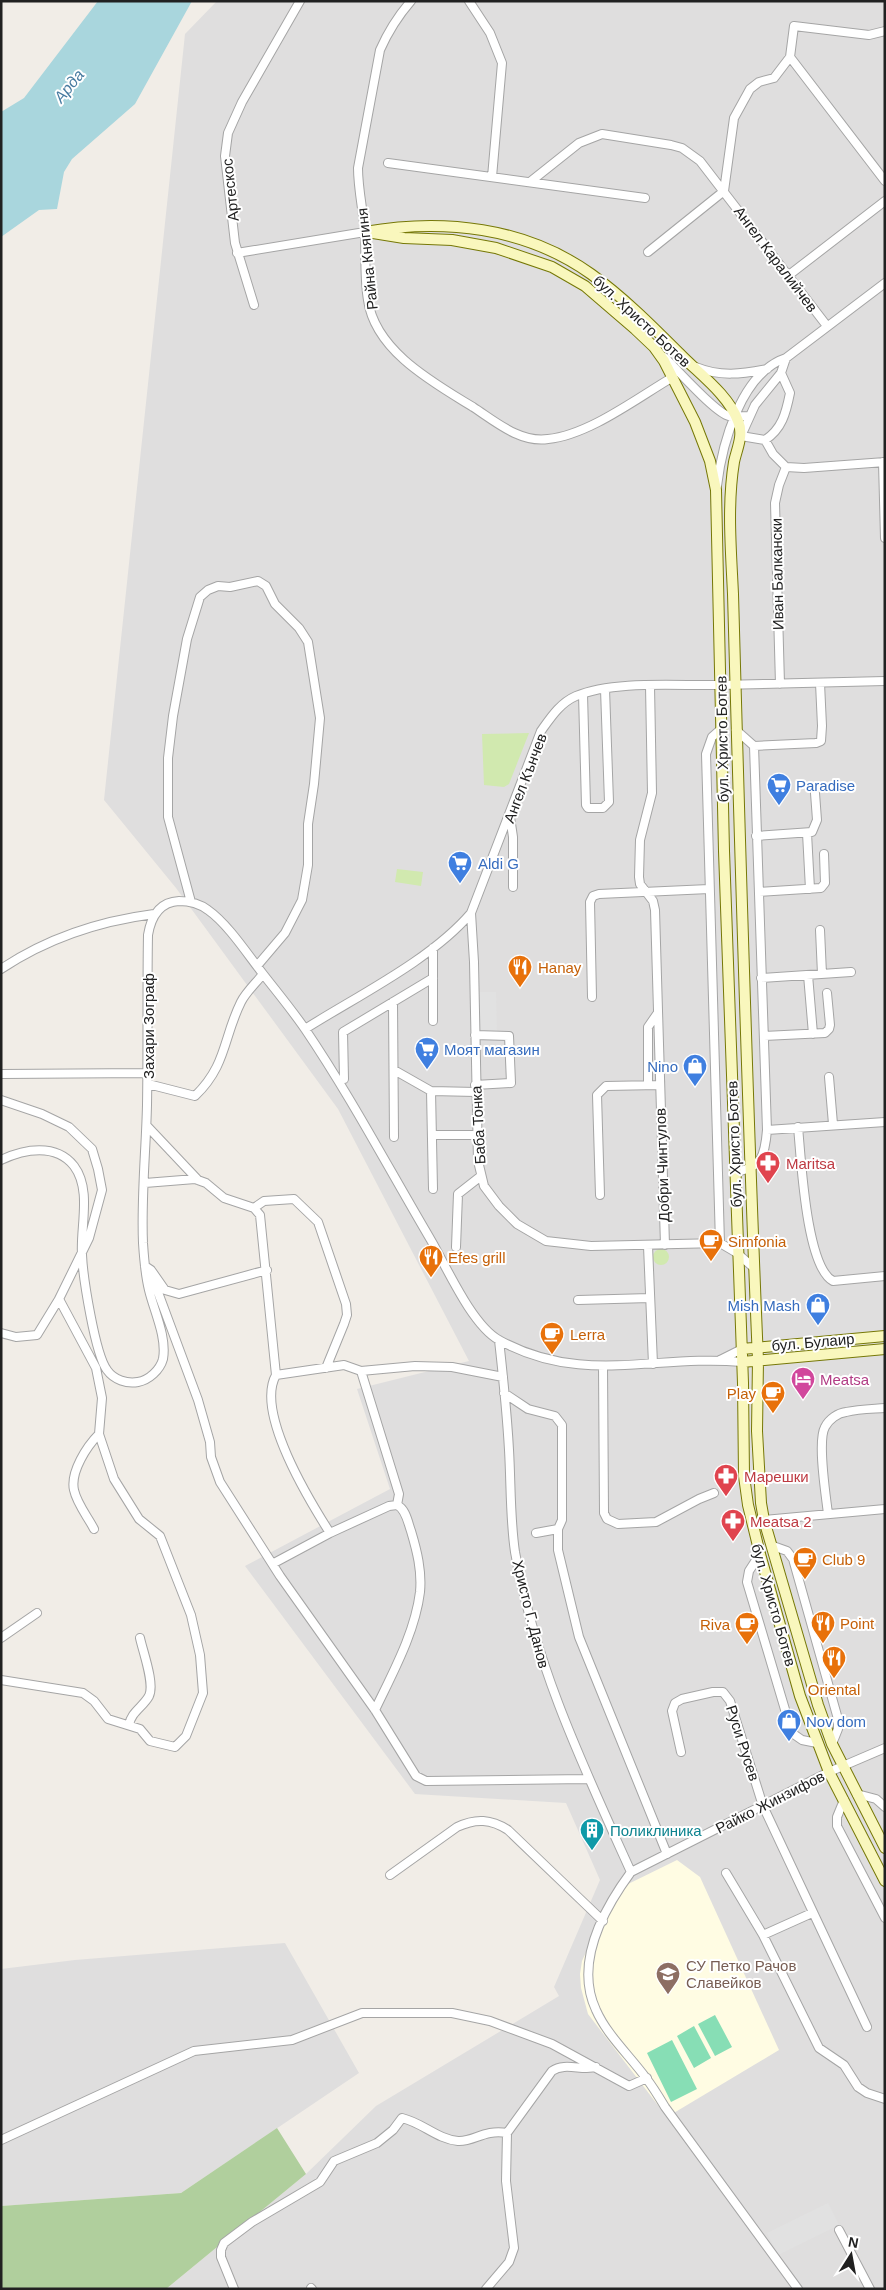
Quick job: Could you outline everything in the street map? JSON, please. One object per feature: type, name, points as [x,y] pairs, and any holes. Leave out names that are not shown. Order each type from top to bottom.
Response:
[{"type":"main road","name":"бул. Христо Ботев","points":[[365,232],[396,226],[437,224],[476,228],[538,245],[574,263],[598,279],[648,322],[724,399],[735,416],[741,436],[732,474],[730,513],[750,1170],[758,1347],[758,1431],[761,1504],[818,1705],[832,1744],[842,1767],[885,1848]]},
{"type":"main road","name":"бул. Христо Ботев","points":[[365,232],[404,238],[475,243],[536,260],[567,274],[585,286],[654,346],[672,377],[703,443],[716,490],[721,729],[737,1253],[742,1349],[744,1476],[748,1505],[760,1554],[800,1696],[829,1772],[885,1881]]},
{"type":"main road","name":"бул. Булаир","points":[[742,1349],[885,1336]]},
{"type":"main road","name":"бул. Булаир","points":[[742,1362],[885,1349]]},
{"type":"street","name":"Артескос","points":[[254,304],[237,253],[225,156],[228,133],[242,102],[300,1]]},
{"type":"street","name":"Райна Княгиня","points":[[411,1],[401,12],[386,35],[380,50],[358,168],[358,186],[365,232],[368,301],[378,328],[415,371],[516,434],[537,440],[569,435],[591,426],[672,377]]},
{"type":"street","points":[[470,1],[490,33],[502,63],[492,177]]},
{"type":"street","points":[[648,252],[724,191],[734,118],[738,108],[754,84],[774,78],[790,57],[794,26],[869,35],[885,30]]},
{"type":"street","points":[[790,57],[885,181]]},
{"type":"street","name":"Ангел Каралийчев","points":[[530,182],[586,139],[594,135],[611,134],[682,148],[700,161],[828,326]]},
{"type":"street","points":[[388,163],[645,198]]},
{"type":"street","points":[[789,274],[885,201]]},
{"type":"street","points":[[237,253],[365,232]]},
{"type":"street","points":[[716,490],[724,445],[735,416],[756,381],[777,361],[786,358],[885,284]]},
{"type":"street","points":[[654,346],[724,414],[749,416]]},
{"type":"street","points":[[765,440],[741,436],[755,405],[781,373],[786,358]]},
{"type":"street","points":[[689,364],[707,372],[734,375],[767,369]]},
{"type":"street","points":[[765,440],[777,429],[787,410],[790,393],[781,373]]},
{"type":"street","points":[[765,440],[773,454],[786,466],[804,468],[884,462],[885,538]]},
{"type":"street","name":"Иван Балкански","points":[[780,684],[775,502],[786,466]]},
{"type":"street","points":[[191,902],[168,817],[168,758],[173,716],[187,639],[200,597],[208,590],[218,586],[258,581],[266,586],[275,604],[299,628],[308,642],[320,718],[308,824],[308,865],[302,900],[285,933],[257,966]]},
{"type":"street","name":"Ангел Кънчев","points":[[305,1029],[433,948],[458,928],[471,913],[541,731],[556,710],[567,701],[583,694],[605,689],[650,686],[885,681]]},
{"type":"street","points":[[736,730],[754,746],[816,744],[821,741],[822,726],[820,683]]},
{"type":"street","name":"Добри Чинтулов","points":[[650,686],[652,793],[640,840],[640,884],[648,893],[655,910],[665,1245]]},
{"type":"street","points":[[583,694],[586,805],[588,808],[603,808],[609,802],[605,689]]},
{"type":"street","points":[[720,1244],[706,754],[712,737],[721,729]]},
{"type":"street","points":[[735,1172],[750,1170],[763,1154],[767,1130],[754,746]]},
{"type":"street","points":[[756,836],[807,834],[812,832],[817,824],[815,793]]},
{"type":"street","points":[[510,815],[513,837],[513,887]]},
{"type":"street","points":[[807,834],[810,889]]},
{"type":"street","points":[[759,892],[810,889],[824,886],[824,854]]},
{"type":"street","points":[[592,998],[591,899],[599,894],[709,889]]},
{"type":"street","points":[[1,969],[22,955],[100,924],[154,914],[163,906],[172,902],[191,902],[209,911],[257,966],[305,1029],[392,1172],[456,1285],[490,1334],[521,1350],[560,1362],[577,1365],[603,1366],[720,1360],[742,1362]]},
{"type":"street","name":"Баба Тонка","points":[[471,913],[478,1135],[481,1176],[490,1194],[510,1218],[538,1237],[557,1243],[591,1246],[720,1244],[737,1253],[754,1268]]},
{"type":"street","name":"Захари Зограф","points":[[1,1160],[30,1150],[40,1150],[64,1157],[74,1167],[84,1192],[82,1256],[92,1318],[101,1354],[107,1370],[117,1380],[127,1383],[140,1382],[151,1377],[162,1361],[164,1351],[146,1277],[143,1242],[148,1084],[148,935],[154,914]]},
{"type":"street","points":[[820,930],[822,974]]},
{"type":"street","points":[[433,948],[433,1022]]},
{"type":"street","points":[[761,978],[851,972]]},
{"type":"street","points":[[148,1084],[195,1096],[218,1068],[242,1000],[263,974]]},
{"type":"street","points":[[808,975],[813,1034]]},
{"type":"street","points":[[344,1079],[343,1032],[433,978]]},
{"type":"street","points":[[764,1036],[825,1032],[829,1029],[827,993]]},
{"type":"street","points":[[393,1002],[394,1137]]},
{"type":"street","name":"Добри Чинтулов","points":[[648,1085],[648,1027],[657,1014]]},
{"type":"street","points":[[394,1070],[430,1091],[476,1088],[511,1083],[509,1036],[475,1035]]},
{"type":"street","points":[[1,1074],[148,1074]]},
{"type":"street","points":[[829,1077],[834,1124]]},
{"type":"street","points":[[600,1194],[597,1095],[606,1086],[659,1085]]},
{"type":"street","points":[[430,1091],[434,1189]]},
{"type":"street","points":[[1,1100],[42,1114],[69,1127],[92,1150],[102,1190],[82,1256],[37,1335],[16,1337],[1,1333]]},
{"type":"street","points":[[767,1130],[885,1122]]},
{"type":"street","points":[[146,1126],[198,1180]]},
{"type":"street","points":[[798,1127],[807,1219],[823,1273],[833,1281],[885,1276]]},
{"type":"street","points":[[433,1135],[478,1135]]},
{"type":"street","points":[[456,1247],[458,1194],[481,1176]]},
{"type":"street","points":[[145,1183],[186,1179],[198,1180],[206,1183],[224,1198],[254,1208],[260,1215],[276,1375],[272,1383],[270,1399],[288,1459],[307,1498],[330,1533]]},
{"type":"street","points":[[254,1208],[264,1201],[286,1198],[294,1199],[318,1222],[346,1304],[346,1315],[326,1368]]},
{"type":"street","points":[[648,1246],[653,1364]]},
{"type":"street","points":[[145,1266],[151,1270],[165,1290],[179,1294],[267,1270]]},
{"type":"street","points":[[146,1277],[156,1287],[198,1400],[217,1476],[274,1563],[280,1576],[375,1710],[420,1780],[587,1779]]},
{"type":"street","points":[[578,1300],[650,1298]]},
{"type":"street","points":[[1,1680],[83,1693],[94,1701],[108,1718],[140,1729],[150,1741],[161,1745],[175,1746],[186,1736],[202,1693],[200,1656],[191,1616],[160,1536],[139,1519],[114,1479],[99,1434],[102,1398],[96,1368],[59,1299]]},
{"type":"street","name":"Христо Г. Данов","points":[[499,1340],[509,1449],[511,1519],[533,1633],[587,1779],[631,1872]]},
{"type":"street","points":[[720,1360],[742,1349]]},
{"type":"street","points":[[276,1375],[344,1365],[360,1371],[415,1366],[452,1367],[503,1377]]},
{"type":"street","points":[[603,1366],[604,1513],[607,1519],[618,1524],[656,1522],[714,1493]]},
{"type":"street","points":[[360,1371],[398,1494],[397,1505]]},
{"type":"street","points":[[504,1393],[528,1409],[555,1416],[562,1425],[562,1520],[558,1529],[558,1550],[579,1637],[668,1854]]},
{"type":"street","points":[[828,1514],[822,1437],[824,1428],[831,1419],[846,1412],[885,1408]]},
{"type":"street","points":[[94,1529],[76,1495],[74,1484],[76,1473],[88,1446],[99,1434]]},
{"type":"street","points":[[274,1563],[330,1533],[388,1506],[397,1505],[404,1510],[418,1554],[420,1592],[412,1624],[396,1665],[375,1710]]},
{"type":"street","points":[[764,1520],[885,1509]]},
{"type":"street","points":[[536,1533],[558,1529]]},
{"type":"street","points":[[773,1546],[787,1551],[793,1558],[838,1719],[838,1729],[832,1744]]},
{"type":"street","points":[[760,1554],[749,1571],[747,1582],[789,1723],[796,1737],[817,1744]]},
{"type":"street","points":[[1,1638],[37,1613]]},
{"type":"street","points":[[129,1725],[130,1718],[149,1696],[152,1683],[140,1638]]},
{"type":"street","name":"Руси Русев","points":[[680,1752],[672,1711],[675,1702],[713,1692],[723,1692],[730,1701],[763,1806]]},
{"type":"street","name":"Райко Жинзифов","points":[[631,1872],[829,1772],[885,1748]]},
{"type":"street","points":[[857,1794],[876,1799],[885,1807]]},
{"type":"street","points":[[844,1800],[837,1816],[837,1826],[885,1918]]},
{"type":"street","points":[[763,1806],[867,2027]]},
{"type":"street","points":[[390,1875],[457,1827],[481,1820],[496,1823],[508,1830],[603,1921]]},
{"type":"street","points":[[631,1872],[613,1900],[592,1943],[588,1975],[596,2012],[620,2046],[647,2078],[665,2107],[798,2289]]},
{"type":"street","points":[[726,1873],[763,1935],[819,2048],[844,2065],[858,2087],[867,2093],[885,2099]]},
{"type":"street","points":[[763,1935],[812,1912]]},
{"type":"street","points":[[1,2140],[194,2051],[287,2041],[362,2013],[436,2012],[469,2016],[552,2044],[629,2086],[647,2078]]},
{"type":"street","points":[[486,2289],[509,2262],[514,2248],[506,2181],[507,2133],[552,2071],[562,2066],[584,2069],[596,2067]]},
{"type":"street","points":[[234,2289],[221,2258],[221,2250],[224,2243],[252,2222],[320,2182],[334,2161],[377,2143],[393,2130],[402,2118],[416,2121],[443,2138],[461,2141],[494,2130],[507,2133]]},
{"type":"street","points":[[840,2230],[870,2289]]},
{"type":"shaded area","points":[[217,1],[885,1],[885,2289],[166,2289],[306,2174],[376,2106],[559,1996],[554,1987],[600,1880],[566,1803],[415,1794],[245,1566],[390,1489],[357,1389],[469,1361],[338,1109],[176,888],[104,800],[185,34]]},
{"type":"shaded area","name":"Hanay","points":[[477,992],[496,992],[497,1032],[478,1033]]},
{"type":"shaded area","name":"СУ Петко Рачов Славейков","points":[[677,1860],[700,1877],[779,2050],[667,2117],[588,2014],[581,1988],[580,1974],[582,1961],[600,1922],[622,1887]]},
{"type":"shaded area","points":[[285,1943],[359,2073],[181,2193],[1,2206],[1,1969],[75,1960]]},
{"type":"shaded area","points":[[828,2203],[839,2225],[778,2255],[767,2233]]},
{"type":"green space","points":[[529,733],[509,784],[504,787],[484,785],[482,734]]},
{"type":"green space","points":[[397,869],[423,872],[421,886],[395,882]]},
{"type":"green space","points":[[661,1249],[669,1257],[661,1265],[653,1257]]},
{"type":"green space","points":[[715,2015],[732,2047],[715,2056],[698,2024]]},
{"type":"green space","points":[[694,2026],[711,2058],[694,2068],[677,2036]]},
{"type":"green space","points":[[672,2040],[697,2089],[671,2102],[647,2053]]},
{"type":"green space","points":[[277,2128],[306,2174],[166,2289],[1,2289],[1,2206],[181,2193]]},
{"type":"water","name":"Арда","points":[[98,1],[192,1],[135,104],[72,159],[64,172],[57,209],[39,210],[1,237],[1,112],[24,98]]},
{"type":"place","name":"Paradise","points":[[779,806]]},
{"type":"place","name":"Aldi G","points":[[460,884]]},
{"type":"place","name":"Hanay","points":[[520,988]]},
{"type":"place","name":"Моят магазин","points":[[427,1070]]},
{"type":"place","name":"Nino","points":[[695,1087]]},
{"type":"place","name":"Maritsa","points":[[768,1184]]},
{"type":"place","name":"Simfonia","points":[[711,1262]]},
{"type":"place","name":"Efes grill","points":[[431,1278]]},
{"type":"place","name":"Mish Mash","points":[[818,1326]]},
{"type":"place","name":"Lerra","points":[[552,1355]]},
{"type":"place","name":"Meatsa","points":[[803,1400]]},
{"type":"place","name":"Play","points":[[773,1414]]},
{"type":"place","name":"Марешки","points":[[726,1497]]},
{"type":"place","name":"Meatsa 2","points":[[733,1542]]},
{"type":"place","name":"Club 9","points":[[805,1580]]},
{"type":"place","name":"Point","points":[[823,1644]]},
{"type":"place","name":"Riva","points":[[747,1645]]},
{"type":"place","name":"Oriental","points":[[834,1679]]},
{"type":"place","name":"Nov dom","points":[[789,1742]]},
{"type":"place","name":"Поликлиника","points":[[592,1851]]},
{"type":"place","name":"СУ Петко Рачов Славейков","points":[[668,1995]]}]
